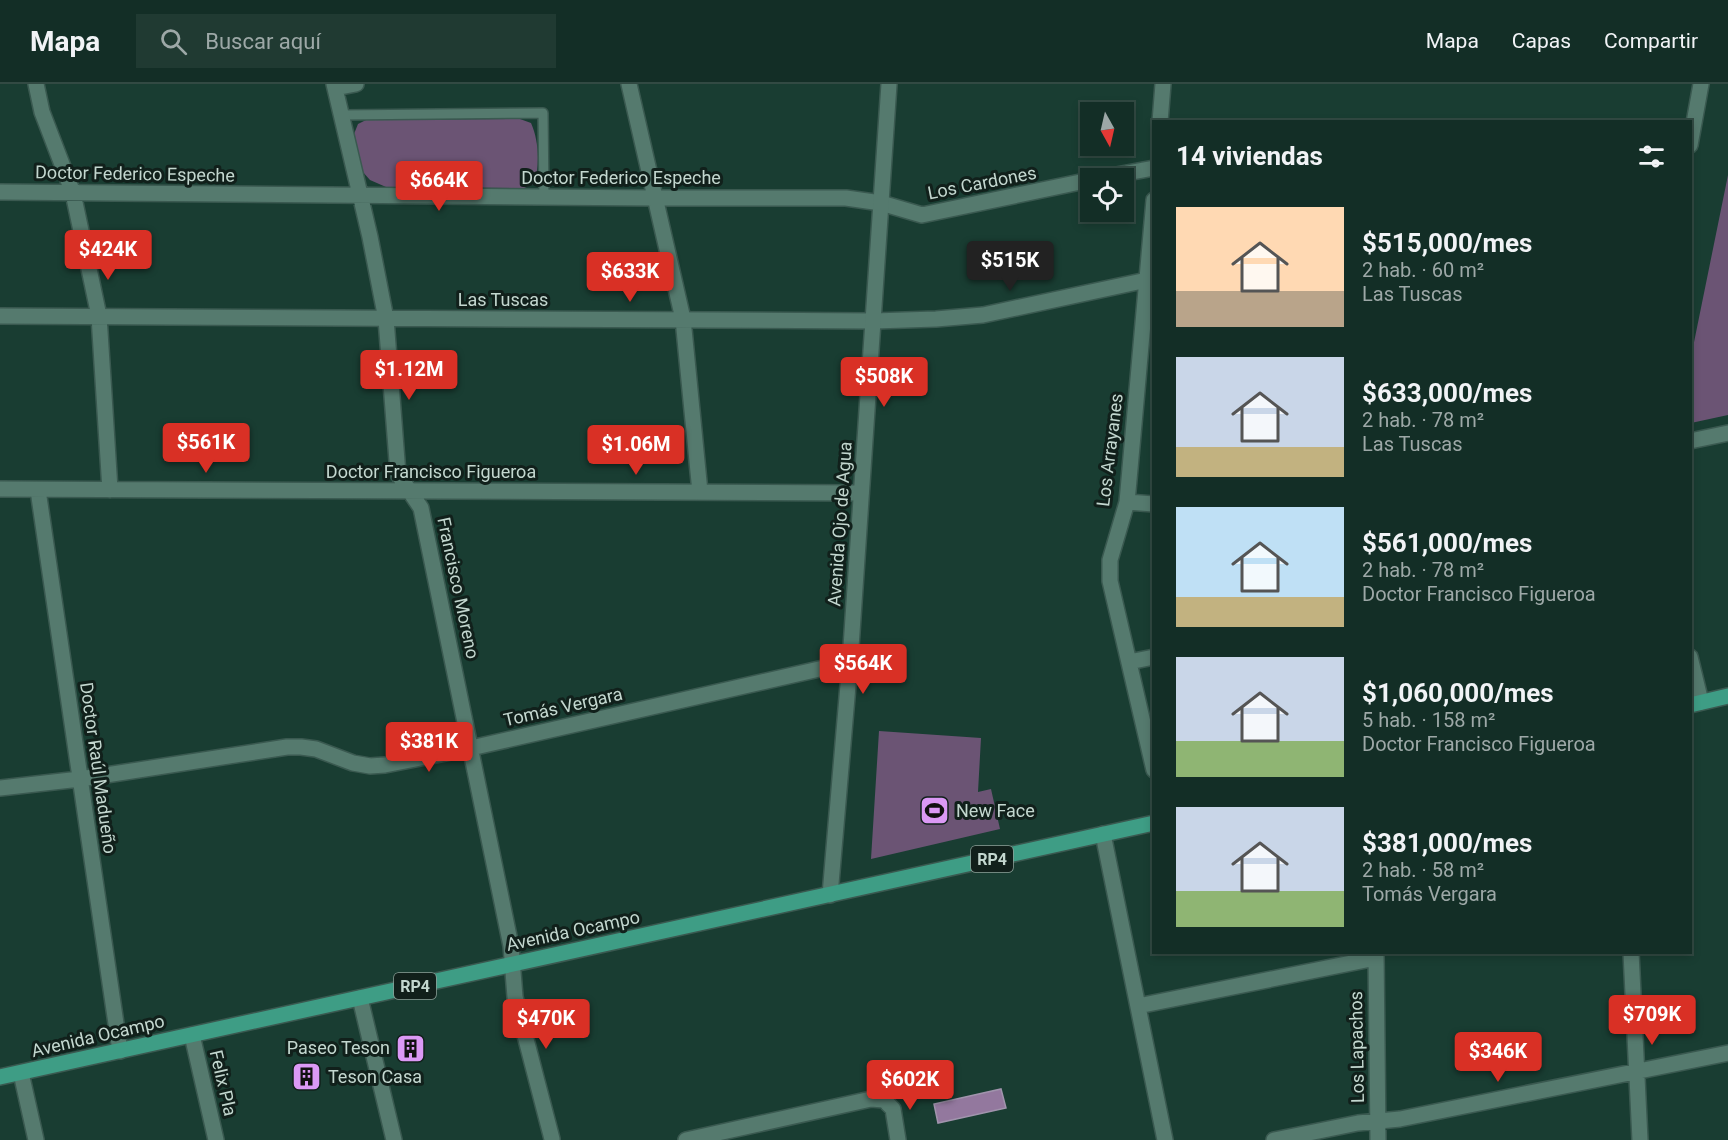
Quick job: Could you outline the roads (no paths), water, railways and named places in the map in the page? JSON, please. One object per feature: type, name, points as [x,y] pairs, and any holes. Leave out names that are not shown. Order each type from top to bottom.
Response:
[{"type":"main road","points":[[1696,703],[1728,696]]},
{"type":"main road","name":"Avenida Ocampo","points":[[0,1077],[1152,823]]},
{"type":"street","points":[[36,84],[42,112],[72,193],[99,316],[110,490]]},
{"type":"street","points":[[335,86],[356,84]]},
{"type":"street","points":[[629,84],[683,319],[699,492]]},
{"type":"street","name":"Avenida Ojo de Agua","points":[[830,895],[850,662],[889,84]]},
{"type":"street","points":[[1160,120],[1163,84]]},
{"type":"street","points":[[1692,134],[1701,84]]},
{"type":"street","name":"Francisco Moreno","points":[[335,86],[361,195],[386,319],[398,474],[421,508],[511,946],[515,997],[552,1140]]},
{"type":"street","points":[[1134,172],[1152,168]]},
{"type":"street","name":"Los Cardones","points":[[881,203],[922,214],[1080,182]]},
{"type":"street","name":"Doctor Federico Espeche","points":[[0,192],[846,198],[881,203]]},
{"type":"street","name":"Los Arrayanes","points":[[1152,223],[1126,502],[1110,560],[1110,581],[1152,761]]},
{"type":"street","name":"Las Tuscas","points":[[0,316],[874,321],[982,315],[1147,280]]},
{"type":"street","points":[[1692,441],[1728,433]]},
{"type":"street","name":"Doctor Francisco Figueroa","points":[[0,489],[861,493]]},
{"type":"street","name":"Doctor Raúl Madueño","points":[[38,490],[120,1051]]},
{"type":"street","points":[[1126,502],[1152,504]]},
{"type":"street","points":[[1129,662],[1152,657]]},
{"type":"street","name":"Tomás Vergara","points":[[0,788],[287,747],[316,749],[353,763],[370,766],[385,765],[471,748],[850,662]]},
{"type":"street","points":[[1692,672],[1696,703]]},
{"type":"street","points":[[1103,834],[1165,1140]]},
{"type":"street","points":[[1631,954],[1640,1140]]},
{"type":"street","points":[[1138,1006],[1376,955]]},
{"type":"street","name":"Los Lapachos","points":[[1376,955],[1378,1140]]},
{"type":"street","points":[[360,998],[394,1140]]},
{"type":"street","name":"Felix Pla","points":[[192,1035],[216,1140]]},
{"type":"street","points":[[1274,1140],[1358,1123],[1400,1119],[1728,1053]]},
{"type":"street","points":[[21,1073],[36,1140]]},
{"type":"street","points":[[686,1140],[871,1099],[884,1100],[893,1109],[898,1140]]},
{"type":"lane","points":[[342,115],[543,113],[544,197]]},
{"type":"place","name":"New Face","points":[[935,811]]},
{"type":"place","name":"Paseo Teson","points":[[411,1048]]},
{"type":"place","name":"Teson Casa","points":[[307,1077]]}]
